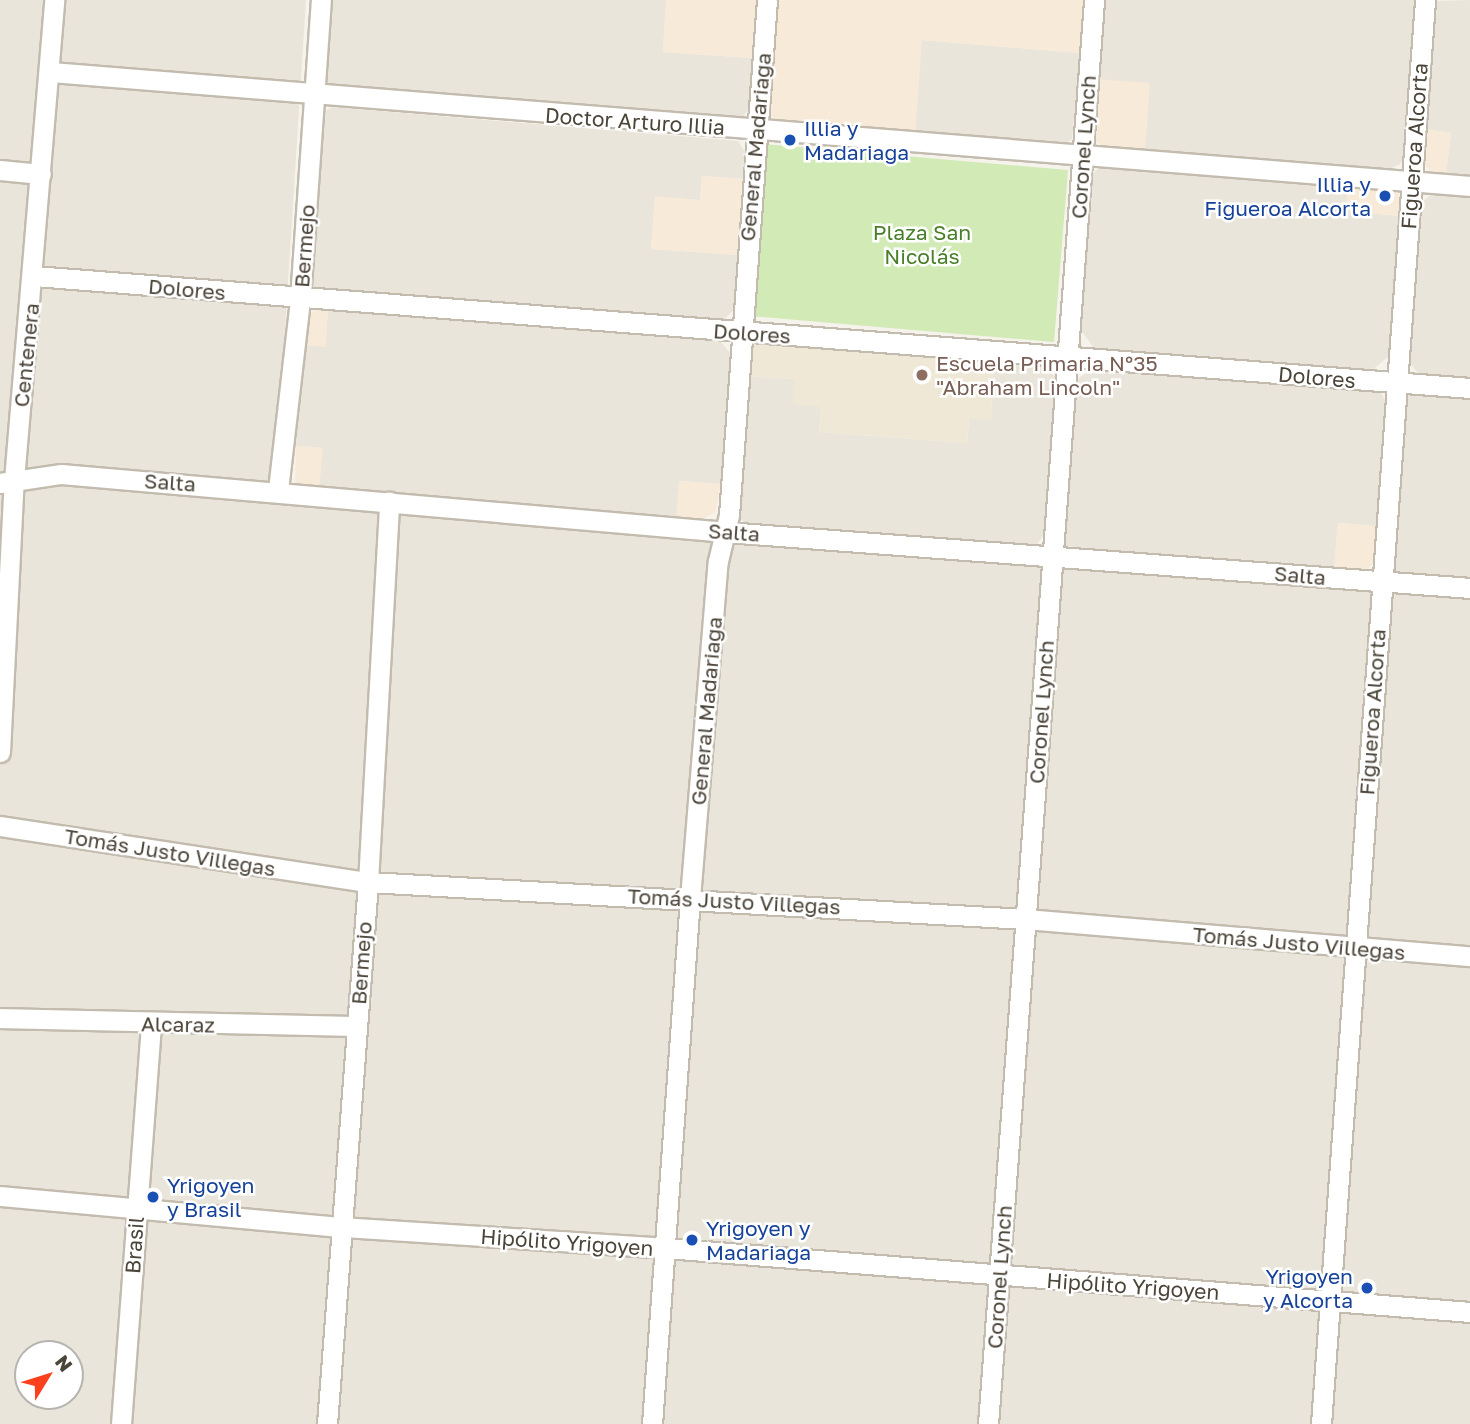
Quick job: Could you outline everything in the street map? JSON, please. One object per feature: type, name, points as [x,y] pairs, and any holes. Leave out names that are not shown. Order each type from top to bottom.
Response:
[{"type":"street","name":"Centenera","points":[[0,752],[7,482],[34,276],[51,72],[54,0]]},
{"type":"street","name":"Bermejo","points":[[278,490],[300,299],[321,0]]},
{"type":"street","name":"General Madariaga","points":[[652,1424],[690,898],[718,561],[726,532],[767,0]]},
{"type":"street","name":"Coronel Lynch","points":[[988,1424],[1094,0]]},
{"type":"street","name":"Figueroa Alcorta","points":[[1321,1424],[1425,0]]},
{"type":"street","name":"Doctor Arturo Illia","points":[[51,72],[313,96],[1082,158],[1470,186]]},
{"type":"street","points":[[0,170],[41,174]]},
{"type":"street","name":"Dolores","points":[[34,276],[300,299],[1470,388]]},
{"type":"street","name":"Salta","points":[[7,482],[61,474],[278,490],[726,532],[1470,588]]},
{"type":"street","name":"Bermejo","points":[[327,1424],[368,882],[389,502]]},
{"type":"street","name":"Tomás Justo Villegas","points":[[0,826],[368,882],[690,898],[1026,919],[1355,950],[1470,956]]},
{"type":"street","name":"Alcaraz","points":[[0,1018],[151,1024],[356,1026]]},
{"type":"street","name":"Brasil","points":[[121,1424],[151,1024]]},
{"type":"street","name":"Hipólito Yrigoyen","points":[[0,1196],[136,1206],[342,1227],[666,1248],[1470,1312]]},
{"type":"shaded area","points":[[0,0],[306,0],[274,501],[1389,591],[1405,394],[1470,396],[1470,1424],[0,1424]]},
{"type":"shaded area","points":[[329,0],[666,0],[663,52],[752,58],[749,109],[742,118],[330,85],[325,79]]},
{"type":"shaded area","points":[[666,0],[756,0],[752,58],[663,52]]},
{"type":"shaded area","points":[[773,0],[1085,0],[1080,53],[922,40],[915,135],[776,121],[766,108]]},
{"type":"shaded area","points":[[1103,0],[1417,0],[1406,154],[1400,164],[1387,170],[1145,152],[1097,79]]},
{"type":"shaded area","points":[[1470,0],[1470,176],[1446,174],[1451,133],[1425,129],[1434,1]]},
{"type":"shaded area","points":[[921,40],[1080,53],[1072,139],[1062,145],[915,135]]},
{"type":"shaded area","points":[[1097,79],[1150,83],[1145,152],[1108,149],[1096,142],[1093,135]]},
{"type":"shaded area","points":[[332,107],[738,141],[746,153],[744,179],[702,176],[700,200],[655,197],[651,249],[739,255],[735,309],[721,322],[309,290],[320,114]]},
{"type":"shaded area","points":[[1425,129],[1451,133],[1446,174],[1434,173],[1423,164]]},
{"type":"shaded area","points":[[1103,165],[1348,184],[1346,211],[1399,216],[1389,356],[1371,371],[1095,349],[1079,328],[1089,176]]},
{"type":"shaded area","points":[[702,176],[744,179],[739,255],[651,249],[655,196],[700,200]]},
{"type":"shaded area","points":[[1348,184],[1391,188],[1399,195],[1399,216],[1346,211]]},
{"type":"shaded area","points":[[1434,192],[1470,195],[1470,379],[1420,376],[1406,358],[1418,206]]},
{"type":"shaded area","points":[[320,308],[328,309],[326,347],[304,345],[309,314]]},
{"type":"shaded area","points":[[328,309],[720,341],[731,354],[721,484],[680,481],[676,518],[319,489],[322,448],[296,446],[304,345],[325,346]]},
{"type":"shaded area","points":[[755,343],[994,361],[991,420],[969,419],[967,443],[819,432],[821,407],[793,404],[794,379],[745,376],[750,347]]},
{"type":"shaded area","points":[[994,361],[1040,363],[1058,379],[1044,535],[1036,545],[748,525],[738,517],[745,376],[794,379],[821,406],[819,432],[967,443],[969,418],[991,419]]},
{"type":"shaded area","points":[[1092,368],[1380,391],[1385,400],[1376,526],[1338,523],[1334,570],[1065,546],[1074,382]]},
{"type":"shaded area","points":[[296,446],[323,448],[319,489],[295,486]]},
{"type":"shaded area","points":[[679,481],[721,484],[715,513],[702,519],[676,518]]},
{"type":"shaded area","points":[[1338,523],[1376,526],[1375,562],[1366,570],[1334,570]]},
{"type":"green space","name":"Plaza San Nicolás","points":[[763,144],[1068,170],[1054,342],[750,316]]},
{"type":"place","name":"Illia y Madariaga","points":[[790,140]]},
{"type":"place","name":"Illia y Figueroa Alcorta","points":[[1385,196]]},
{"type":"place","name":"Escuela Primaria N°35 \"Abraham Lincoln\"","points":[[922,375]]},
{"type":"place","name":"Yrigoyen y Brasil","points":[[153,1197]]},
{"type":"place","name":"Yrigoyen y Madariaga","points":[[692,1240]]},
{"type":"place","name":"Yrigoyen y Alcorta","points":[[1367,1288]]}]
